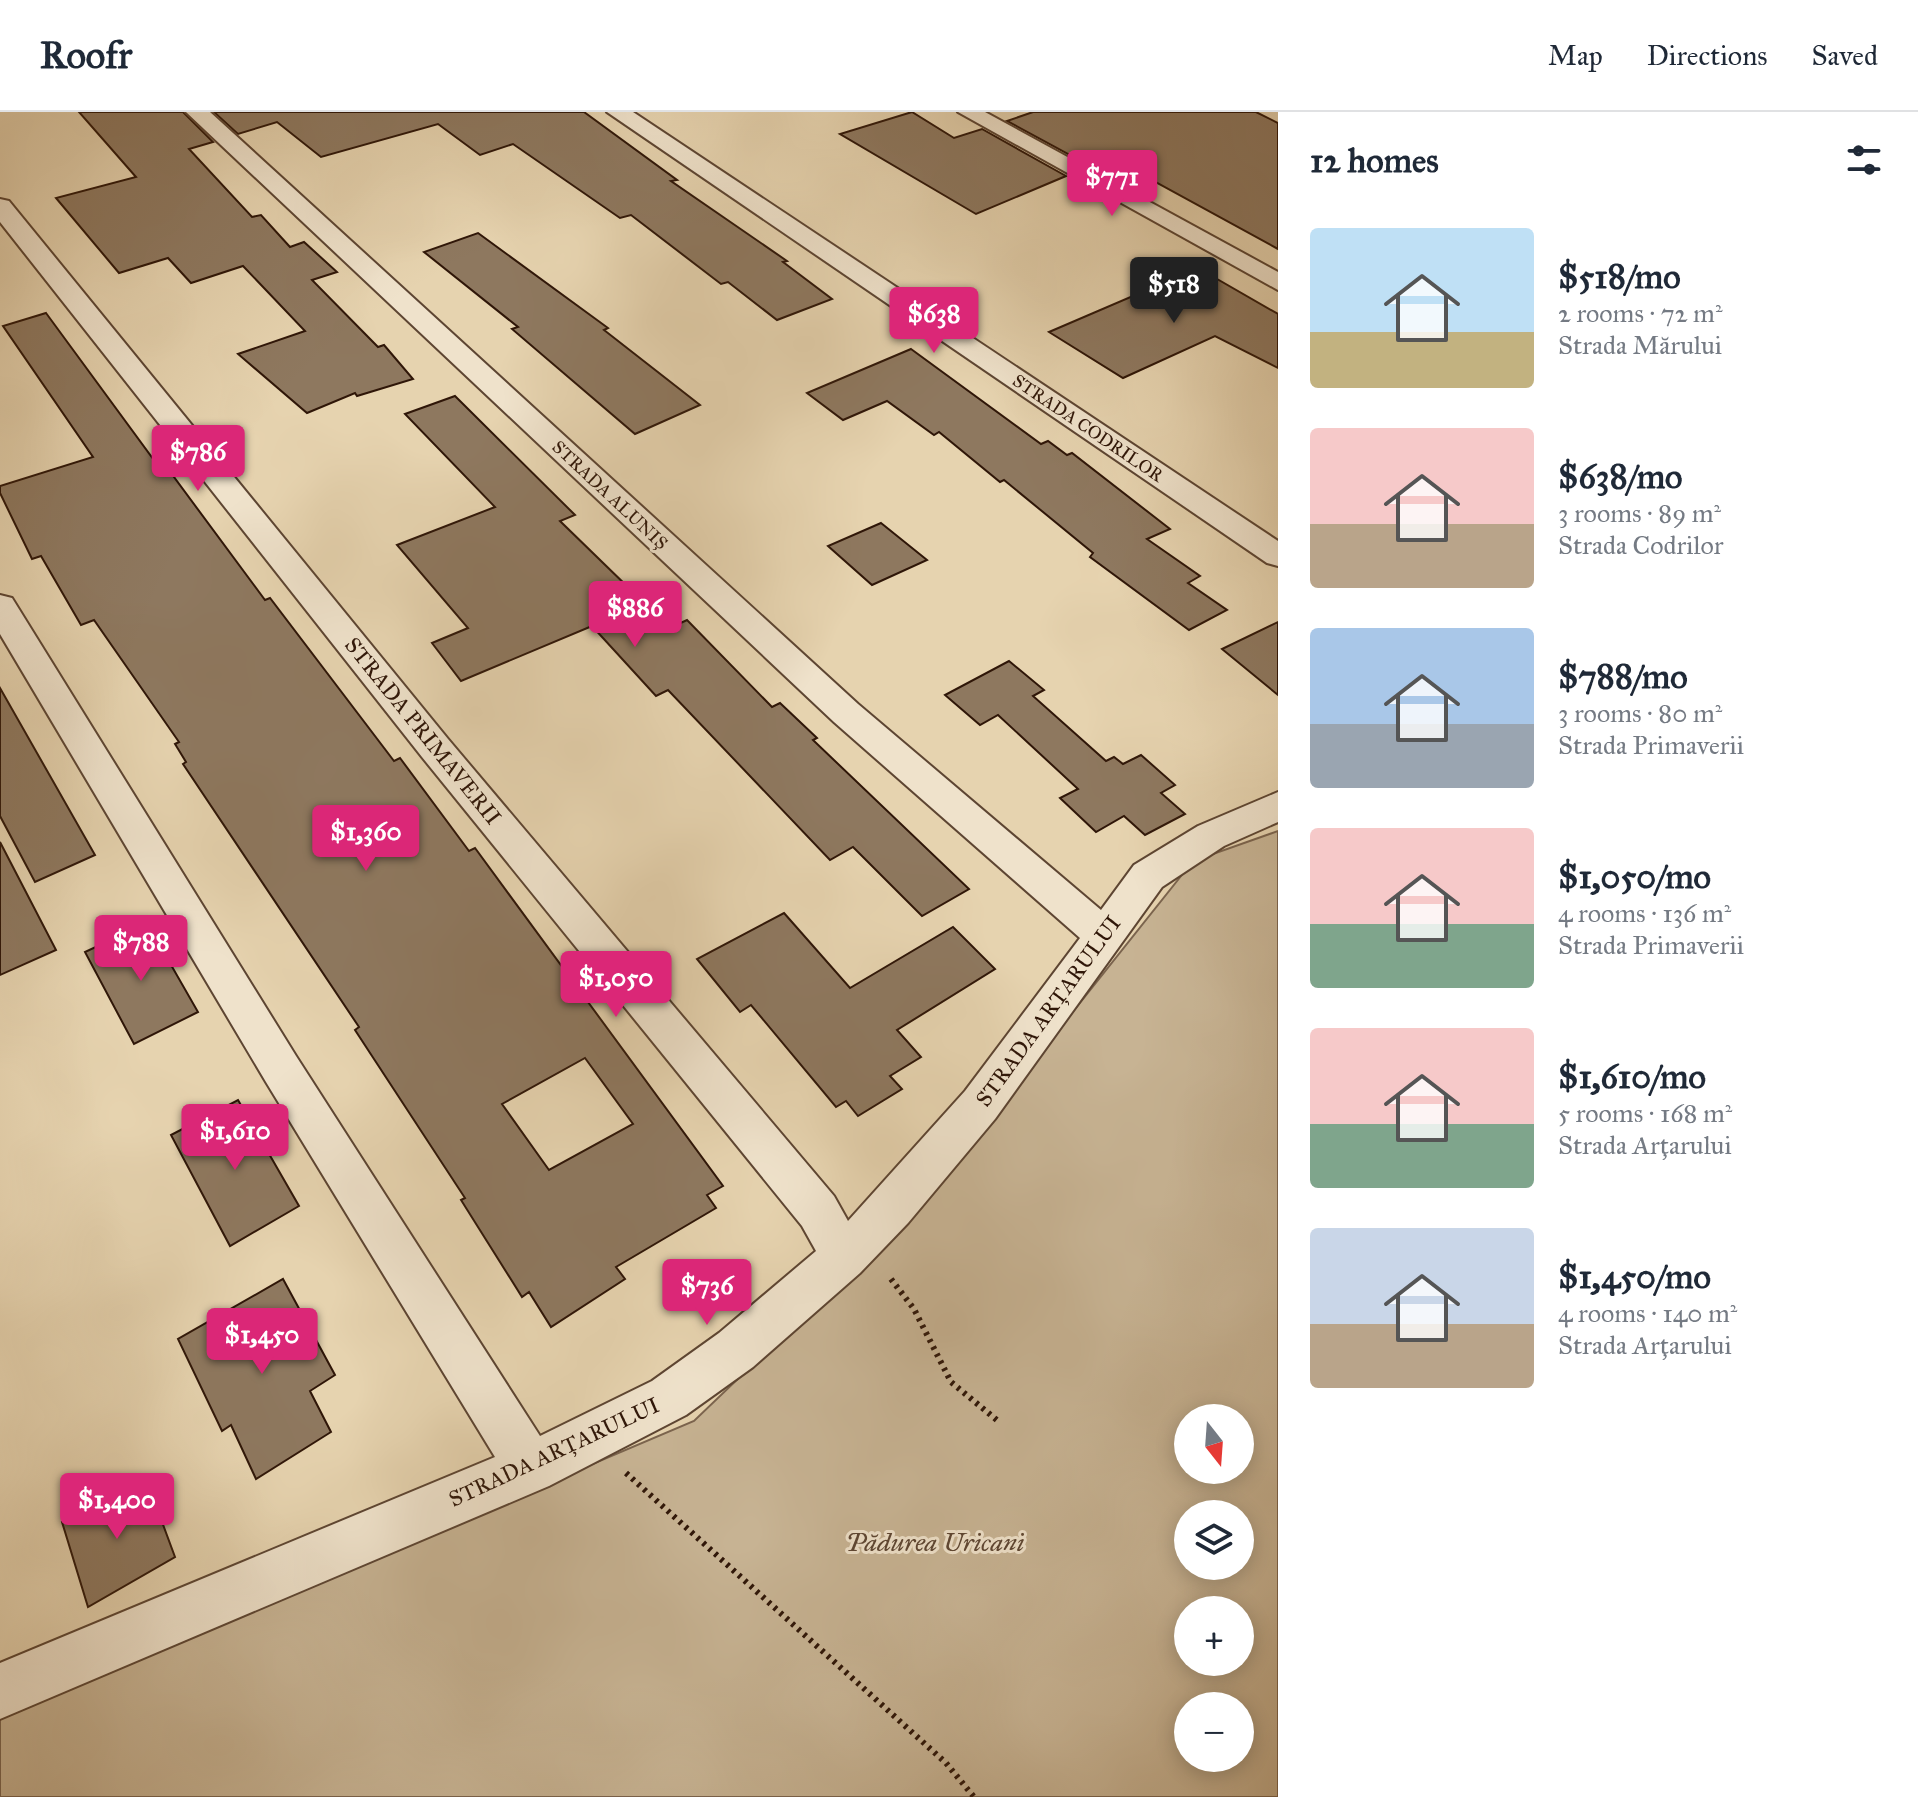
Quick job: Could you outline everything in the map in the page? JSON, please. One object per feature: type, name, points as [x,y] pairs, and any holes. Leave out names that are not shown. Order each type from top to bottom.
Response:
[{"type":"street","name":"STRADA ALUNIȘ","points":[[197,112],[846,713],[1102,934]]},
{"type":"street","name":"STRADA CODRILOR","points":[[618,112],[1278,556]]},
{"type":"street","points":[[969,112],[1278,282]]},
{"type":"street","name":"STRADA PRIMAVERII","points":[[0,206],[435,748],[849,1252]]},
{"type":"street","points":[[0,606],[273,1056],[531,1468]]},
{"type":"street","name":"STRADA ARȚARULUI","points":[[0,1691],[531,1468],[669,1398],[736,1350],[849,1252],[980,1105],[1102,934],[1148,876],[1211,836],[1278,806]]},
{"type":"path","points":[[849,1252],[910,1299],[941,1368],[970,1403],[998,1421]]},
{"type":"path","points":[[590,1440],[946,1763],[974,1797]]},
{"type":"green space","name":"Pădurea Uricani","points":[[1278,831],[1278,1797],[0,1797],[0,1715],[694,1421],[918,1206],[1193,861]]},
{"type":"building","points":[[79,112],[183,112],[213,142],[189,149],[252,217],[261,215],[290,247],[304,242],[337,272],[312,280],[378,347],[384,345],[413,379],[357,396],[355,393],[307,413],[238,354],[305,331],[243,266],[191,283],[168,258],[119,273],[56,198],[136,177]]},
{"type":"building","points":[[214,112],[584,112],[677,180],[671,181],[787,261],[783,262],[832,299],[777,320],[728,282],[721,284],[631,215],[620,218],[513,144],[480,155],[438,124],[321,157],[277,122],[238,134]]},
{"type":"building","points":[[912,112],[954,138],[982,129],[1066,176],[976,214],[840,134]]},
{"type":"building","points":[[1033,112],[1256,112],[1278,123],[1278,249],[1110,157],[1090,166],[1007,121]]},
{"type":"building","points":[[478,233],[608,328],[604,330],[700,405],[635,434],[512,329],[518,327],[424,252]]},
{"type":"building","points":[[1198,268],[1278,314],[1278,368],[1215,336],[1123,378],[1049,332]]},
{"type":"building","points":[[46,313],[162,471],[168,469],[265,600],[270,598],[394,761],[400,758],[469,851],[475,848],[723,1186],[707,1195],[716,1208],[616,1267],[625,1279],[551,1327],[529,1292],[522,1297],[461,1200],[465,1198],[355,1030],[359,1027],[183,764],[186,762],[175,744],[179,742],[94,620],[81,625],[41,556],[32,559],[0,493],[0,486],[93,457],[3,326]],"holes":[[[585,1058],[633,1124],[549,1170],[502,1104]]]},
{"type":"building","points":[[911,349],[1041,444],[1048,441],[1067,455],[1072,453],[1170,529],[1147,539],[1200,576],[1188,583],[1227,610],[1189,630],[1090,557],[1093,553],[1004,480],[1000,482],[939,432],[934,435],[887,401],[843,420],[807,393]]},
{"type":"building","points":[[455,396],[575,515],[560,521],[670,628],[687,620],[772,707],[780,703],[817,738],[813,740],[969,889],[922,916],[853,847],[830,860],[668,690],[656,696],[592,626],[461,681],[432,643],[468,628],[397,545],[495,507],[405,414]]},
{"type":"building","points":[[881,523],[927,560],[872,585],[828,546]]},
{"type":"building","points":[[1278,622],[1278,695],[1222,649]]},
{"type":"building","points":[[1009,661],[1044,690],[1033,696],[1106,761],[1114,757],[1123,764],[1141,755],[1175,785],[1161,793],[1185,814],[1145,835],[1124,816],[1096,832],[1060,798],[1078,789],[998,715],[980,725],[945,695]]},
{"type":"building","points":[[0,688],[95,855],[35,882],[0,816]]},
{"type":"building","points":[[0,842],[56,950],[0,975]]},
{"type":"building","points":[[784,913],[850,988],[953,927],[995,969],[897,1030],[921,1057],[890,1076],[902,1089],[858,1116],[846,1101],[836,1107],[751,1005],[740,1012],[697,959]]},
{"type":"building","points":[[147,923],[198,1012],[134,1044],[85,952]]},
{"type":"building","points":[[238,1100],[299,1206],[230,1246],[171,1135]]},
{"type":"building","points":[[283,1279],[335,1375],[310,1391],[331,1432],[256,1479],[231,1425],[222,1431],[178,1339]]},
{"type":"building","points":[[145,1476],[175,1557],[88,1607],[62,1522]]}]
